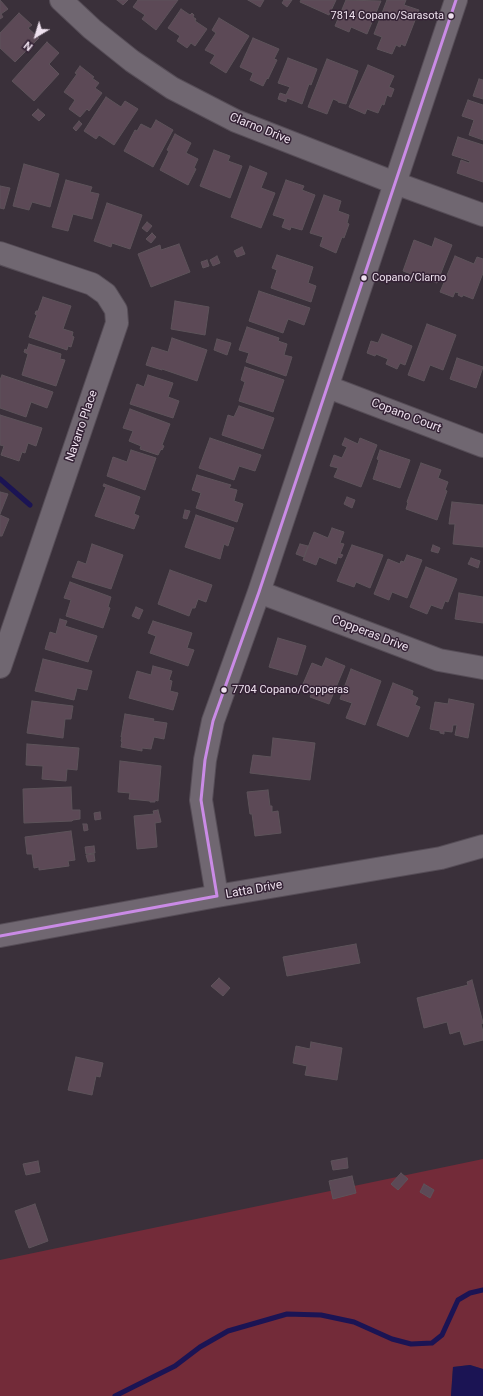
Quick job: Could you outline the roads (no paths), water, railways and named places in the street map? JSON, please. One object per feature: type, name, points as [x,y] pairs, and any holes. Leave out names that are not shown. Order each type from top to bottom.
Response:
[{"type":"street","name":"Clarno Drive","points":[[60,0],[92,29],[132,61],[172,88],[236,121],[395,183],[483,215]]},
{"type":"street","points":[[217,896],[201,800],[205,760],[213,721],[259,592],[456,0]]},
{"type":"street","name":"Navarro Place","points":[[0,253],[92,284],[106,294],[116,310],[117,323],[0,667]]},
{"type":"street","name":"Copano Court","points":[[328,386],[483,446]]},
{"type":"street","name":"Copperas Drive","points":[[259,592],[438,660],[483,668]]},
{"type":"street","name":"Latta Drive","points":[[0,934],[440,858],[483,846]]},
{"type":"waterway","points":[[0,479],[30,505]]},
{"type":"waterway","points":[[115,1396],[175,1366],[200,1347],[228,1331],[287,1314],[321,1315],[354,1322],[392,1339],[411,1344],[432,1343],[442,1335],[458,1300],[470,1293],[483,1290]]},
{"type":"place","name":"7814 Copano/Sarasota","points":[[451,16]]},
{"type":"place","name":"Copano/Clarno","points":[[364,278]]},
{"type":"place","name":"7704 Copano/Copperas","points":[[224,690]]}]
